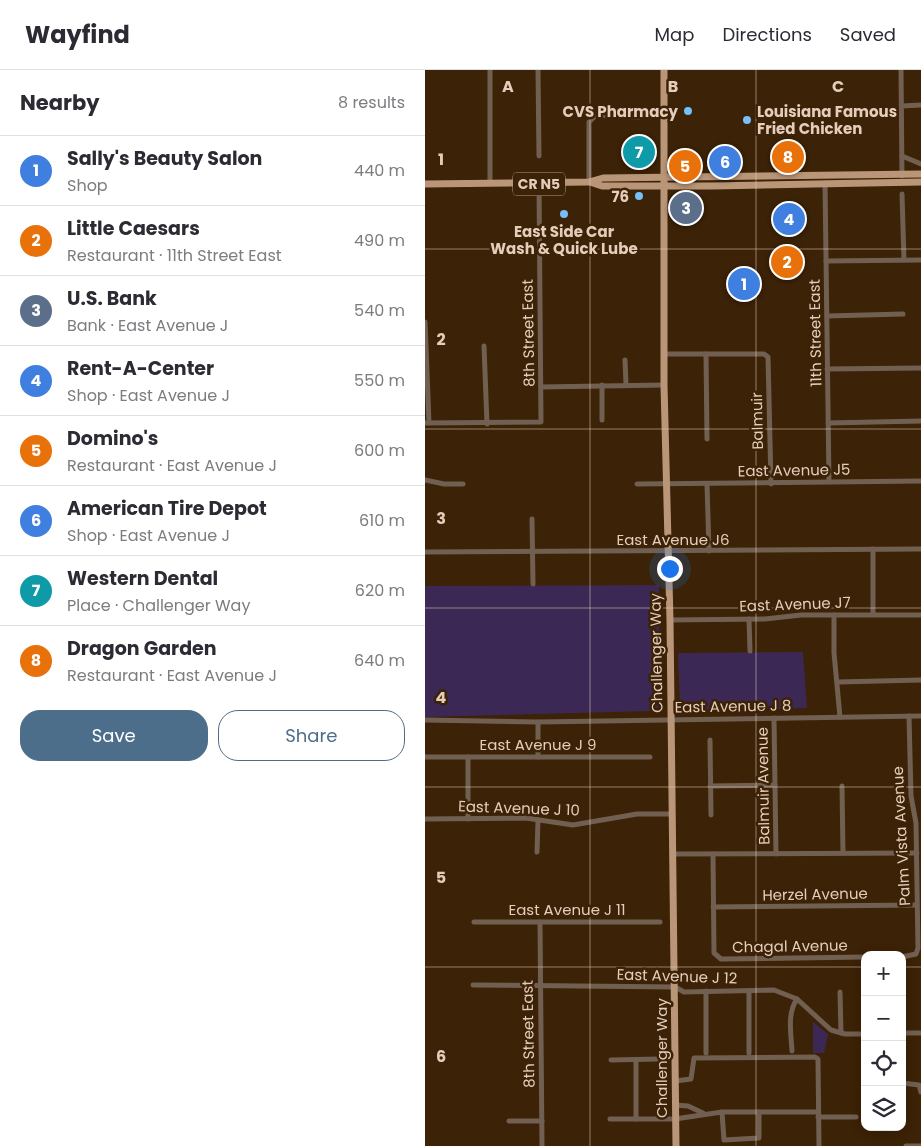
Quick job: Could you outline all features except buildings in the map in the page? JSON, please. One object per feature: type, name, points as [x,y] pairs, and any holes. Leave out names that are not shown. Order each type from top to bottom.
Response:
[{"type":"main road","name":"Challenger Way","points":[[664,70],[664,385],[670,620],[676,1146]]},
{"type":"main road","name":"CR N5","points":[[425,184],[539,184],[589,182],[603,178],[727,186],[825,184],[902,178],[921,174]]},
{"type":"main road","name":"CR N5","points":[[664,182],[767,177],[902,178],[921,182]]},
{"type":"main road","points":[[727,186],[735,182],[756,181],[767,177]]},
{"type":"main road","points":[[769,185],[793,181],[800,177]]},
{"type":"street","points":[[490,70],[490,184]]},
{"type":"street","points":[[538,70],[539,156]]},
{"type":"street","points":[[901,70],[902,178]]},
{"type":"street","points":[[902,106],[921,106]]},
{"type":"street","points":[[589,182],[589,122],[596,114],[639,116]]},
{"type":"street","points":[[902,156],[921,164]]},
{"type":"street","name":"8th Street East","points":[[487,424],[541,422],[539,184]]},
{"type":"street","name":"11th Street East","points":[[825,184],[829,482]]},
{"type":"street","points":[[902,194],[904,260]]},
{"type":"street","points":[[827,261],[921,260]]},
{"type":"street","points":[[827,316],[903,314]]},
{"type":"street","points":[[425,322],[427,423],[487,424],[485,346]]},
{"type":"street","points":[[665,354],[705,354],[707,439]]},
{"type":"street","name":"Balmuir","points":[[705,354],[764,354],[768,357],[771,484]]},
{"type":"street","points":[[625,360],[626,384]]},
{"type":"street","points":[[827,369],[921,368]]},
{"type":"street","points":[[541,387],[626,384],[664,385]]},
{"type":"street","points":[[602,385],[602,420]]},
{"type":"street","points":[[828,423],[921,421]]},
{"type":"street","points":[[425,480],[445,484],[463,484]]},
{"type":"street","name":"East Avenue J5","points":[[637,484],[921,481]]},
{"type":"street","points":[[707,484],[709,552]]},
{"type":"street","points":[[532,519],[533,584]]},
{"type":"street","points":[[873,549],[873,614]]},
{"type":"street","name":"East Avenue J6","points":[[425,552],[709,552],[921,549]]},
{"type":"street","name":"East Avenue J7","points":[[670,620],[873,614],[921,615]]},
{"type":"street","points":[[834,615],[834,653],[841,717]]},
{"type":"street","points":[[749,619],[750,651]]},
{"type":"street","points":[[838,682],[921,680]]},
{"type":"street","name":"Palm Vista Avenue","points":[[906,956],[916,954],[918,948],[916,823],[911,796],[909,716]]},
{"type":"street","name":"East Avenue J 8","points":[[425,720],[538,722],[921,716]]},
{"type":"street","name":"Balmuir Avenue","points":[[774,718],[776,854]]},
{"type":"street","points":[[538,722],[538,757]]},
{"type":"street","points":[[710,740],[711,815]]},
{"type":"street","name":"East Avenue J 9","points":[[425,756],[650,757]]},
{"type":"street","points":[[468,756],[468,819]]},
{"type":"street","points":[[711,786],[775,786]]},
{"type":"street","points":[[842,786],[843,853]]},
{"type":"street","name":"East Avenue J 10","points":[[425,818],[538,820],[573,825],[637,814],[672,814]]},
{"type":"street","points":[[537,852],[538,820]]},
{"type":"street","points":[[673,854],[917,853]]},
{"type":"street","points":[[713,854],[713,907]]},
{"type":"street","name":"Herzel Avenue","points":[[713,907],[917,905]]},
{"type":"street","name":"Chagal Avenue","points":[[713,907],[714,953],[716,957],[721,959],[861,957]]},
{"type":"street","name":"East Avenue J 11","points":[[474,922],[660,922]]},
{"type":"street","name":"8th Street East","points":[[540,922],[542,1146]]},
{"type":"street","name":"East Avenue J 12","points":[[473,985],[675,987],[684,992],[774,990],[797,999],[821,1023],[841,1034]]},
{"type":"street","points":[[706,991],[706,1052]]},
{"type":"street","points":[[749,991],[749,1052]]},
{"type":"street","points":[[840,992],[841,1034],[861,1034]]},
{"type":"street","points":[[792,1051],[791,1015],[793,1005],[797,999]]},
{"type":"street","points":[[906,1034],[921,1033]]},
{"type":"street","points":[[675,1081],[691,1079],[694,1058],[818,1058],[819,1146]]},
{"type":"street","points":[[611,1060],[659,1060]]},
{"type":"street","points":[[635,1120],[636,1060]]},
{"type":"street","points":[[906,1083],[919,1085],[921,1092]]},
{"type":"street","points":[[675,1106],[688,1106],[704,1114]]},
{"type":"street","points":[[610,1120],[675,1119],[722,1112],[759,1112],[856,1118]]},
{"type":"street","points":[[722,1112],[724,1140],[759,1138],[759,1112]]},
{"type":"street","points":[[509,1121],[542,1121]]},
{"type":"street","points":[[906,1146],[921,1146]]},
{"type":"shaded area","points":[[707,193],[675,198],[678,204],[678,221],[673,221],[673,200],[675,194]]},
{"type":"shaded area","points":[[659,585],[660,705],[654,711],[425,717],[425,586]]},
{"type":"shaded area","points":[[803,652],[807,708],[685,712],[680,705],[678,653]]},
{"type":"shaded area","points":[[813,1022],[828,1034],[824,1053],[813,1053]]},
{"type":"place","name":"CVS Pharmacy","points":[[688,111]]},
{"type":"place","name":"Louisiana Famous Fried Chicken","points":[[747,120]]},
{"type":"place","name":"Western Dental","points":[[639,152]]},
{"type":"place","name":"Dragon Garden","points":[[788,157]]},
{"type":"place","name":"American Tire Depot","points":[[725,162]]},
{"type":"place","name":"Domino's","points":[[685,166]]},
{"type":"place","name":"76","points":[[639,196]]},
{"type":"place","name":"U.S. Bank","points":[[686,208]]},
{"type":"place","name":"East Side Car Wash & Quick Lube","points":[[564,214]]},
{"type":"place","name":"Rent-A-Center","points":[[789,219]]},
{"type":"place","name":"Little Caesars","points":[[787,262]]},
{"type":"place","name":"Sally's Beauty Salon","points":[[744,284]]}]
